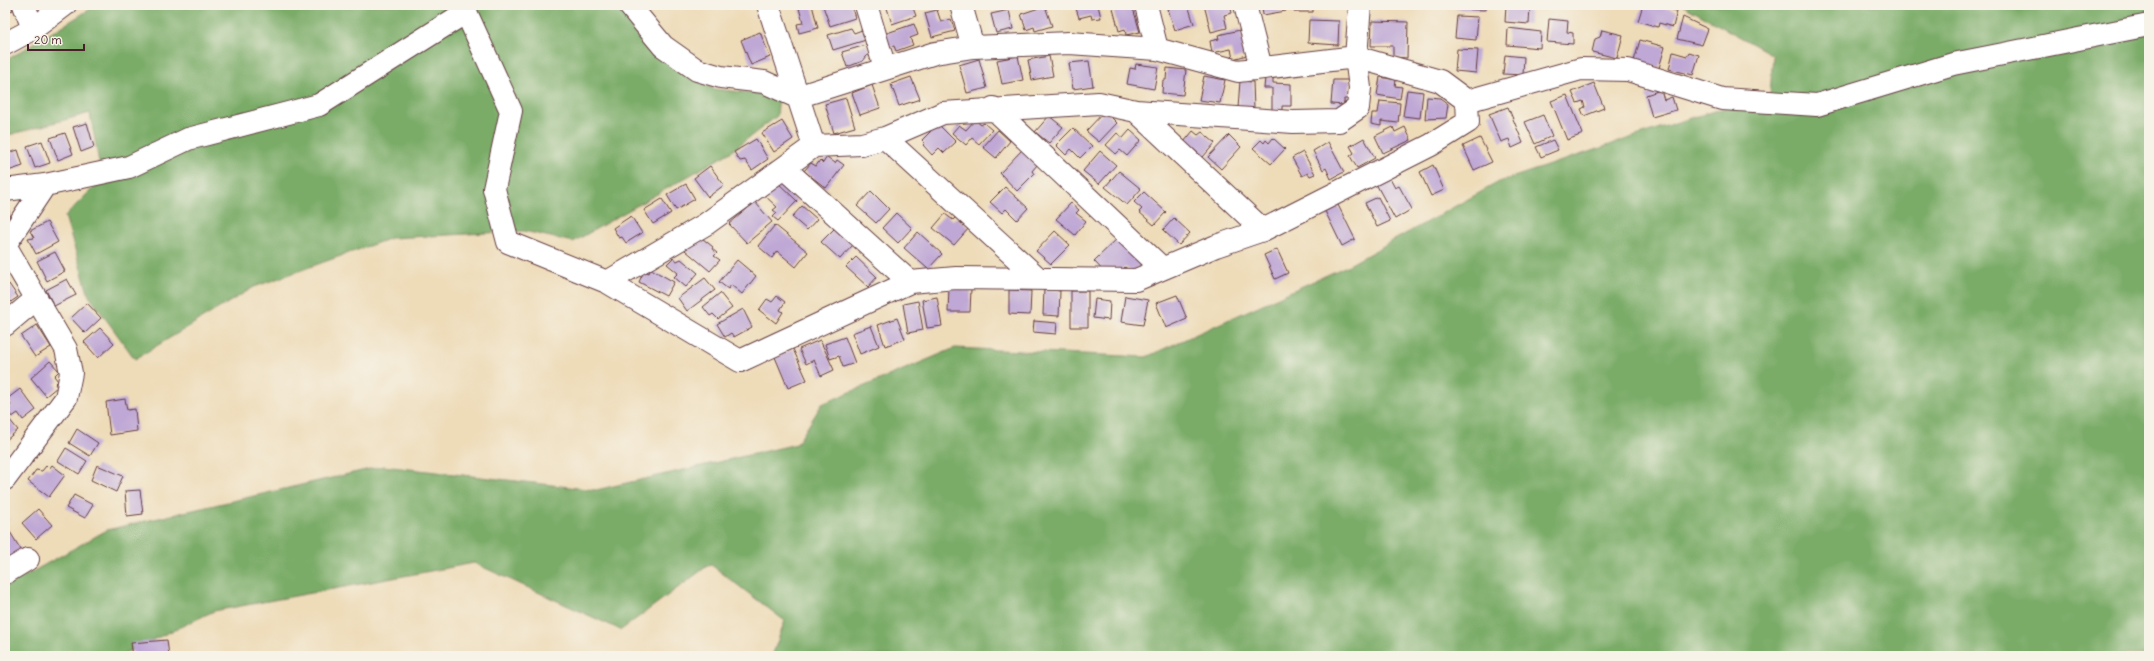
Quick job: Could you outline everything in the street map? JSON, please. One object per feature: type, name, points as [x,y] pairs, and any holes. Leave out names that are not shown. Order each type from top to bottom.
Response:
[{"type":"street","points":[[24,5],[33,29]]},
{"type":"street","points":[[5,44],[33,29],[65,5]]},
{"type":"street","points":[[5,190],[46,185],[129,167],[188,139],[319,105],[466,8],[511,111],[494,189],[508,242],[607,282],[740,361],[910,282],[956,278],[1136,280],[1216,246],[1263,230],[1430,145],[1468,122],[1467,101],[1440,80],[1356,57],[1238,71],[1157,49],[1069,43],[973,47],[935,53],[797,97],[764,82],[721,77],[697,70],[663,46],[629,5]]},
{"type":"street","points":[[768,5],[814,146]]},
{"type":"street","points":[[866,5],[885,68]]},
{"type":"street","points":[[961,5],[973,47]]},
{"type":"street","points":[[1146,5],[1157,49]]},
{"type":"street","points":[[1246,5],[1261,68]]},
{"type":"street","points":[[607,282],[706,224],[785,169],[814,146],[862,144],[885,138],[943,113],[993,108],[1099,103],[1136,111],[1293,122],[1339,121],[1358,108],[1360,88],[1356,57],[1360,5]]},
{"type":"street","points":[[1467,101],[1581,69],[1628,70],[1722,99],[1817,105],[1953,64],[2149,25]]},
{"type":"street","points":[[993,108],[1162,268]]},
{"type":"street","points":[[1136,111],[1263,230]]},
{"type":"street","points":[[885,138],[1038,278]]},
{"type":"street","points":[[785,169],[910,282]]},
{"type":"street","points":[[5,479],[66,398],[71,373],[66,349],[5,245],[46,185]]},
{"type":"street","points":[[5,325],[36,299]]},
{"type":"street","points":[[5,573],[28,559]]},
{"type":"green space","points":[[97,5],[619,5],[646,49],[714,89],[779,96],[777,116],[729,153],[573,242],[524,231],[391,238],[254,287],[135,359],[89,296],[65,216],[102,179],[90,113],[5,136],[5,61]]},
{"type":"green space","points":[[1682,5],[2149,5],[2149,656],[772,656],[785,621],[710,564],[621,630],[474,563],[214,611],[119,656],[5,656],[5,587],[107,530],[383,466],[596,490],[797,444],[822,404],[955,348],[1146,357],[1349,265],[1499,182],[1675,123],[1770,94],[1773,55]]},
{"type":"building","points":[[5,5],[11,5],[13,10],[5,13]]},
{"type":"building","points":[[812,5],[818,28],[799,33],[797,24],[803,23],[799,8]]},
{"type":"building","points":[[851,5],[855,18],[830,26],[823,6]]},
{"type":"building","points":[[886,5],[912,5],[916,16],[892,24]]},
{"type":"building","points":[[987,5],[998,5],[988,9]]},
{"type":"building","points":[[1075,5],[1098,5],[1101,18],[1092,19],[1091,15],[1079,18]]},
{"type":"building","points":[[1112,5],[1132,5],[1140,32],[1126,35],[1125,29],[1119,31]]},
{"type":"building","points":[[1188,5],[1194,24],[1175,30],[1168,9]]},
{"type":"building","points":[[1204,5],[1230,5],[1232,13],[1224,15],[1227,28],[1211,32]]},
{"type":"building","points":[[1262,5],[1285,5],[1286,11],[1263,15]]},
{"type":"building","points":[[1294,5],[1313,5],[1313,12],[1294,12]]},
{"type":"building","points":[[1456,5],[1486,5],[1486,10],[1456,9]]},
{"type":"building","points":[[1506,5],[1530,6],[1529,24],[1505,22]]},
{"type":"building","points":[[1643,5],[1666,5],[1665,8],[1677,11],[1673,27],[1659,23],[1658,27],[1638,21]]},
{"type":"building","points":[[1045,6],[1052,26],[1035,31],[1034,27],[1026,30],[1021,14]]},
{"type":"building","points":[[937,10],[941,22],[951,19],[955,31],[932,37],[925,13]]},
{"type":"building","points":[[1009,10],[1013,29],[996,33],[991,14]]},
{"type":"building","points":[[1457,16],[1478,17],[1476,40],[1455,38]]},
{"type":"building","points":[[1683,17],[1708,29],[1702,45],[1677,39]]},
{"type":"building","points":[[1549,19],[1568,21],[1567,32],[1573,33],[1573,44],[1547,42]]},
{"type":"building","points":[[1309,20],[1339,21],[1338,45],[1308,43]]},
{"type":"building","points":[[1372,21],[1408,22],[1407,58],[1393,57],[1393,46],[1371,46]]},
{"type":"building","points":[[914,24],[918,35],[910,38],[913,45],[896,51],[894,46],[889,47],[884,34]]},
{"type":"building","points":[[851,28],[854,33],[862,30],[866,40],[833,50],[828,35]]},
{"type":"building","points":[[1508,28],[1541,32],[1540,48],[1507,45]]},
{"type":"building","points":[[1240,30],[1247,55],[1233,59],[1231,49],[1212,53],[1210,41],[1219,39],[1218,35]]},
{"type":"building","points":[[1602,30],[1623,35],[1617,58],[1592,52],[1595,39],[1600,37]]},
{"type":"building","points":[[760,32],[770,57],[751,65],[741,40]]},
{"type":"building","points":[[1640,40],[1665,47],[1659,68],[1634,61]]},
{"type":"building","points":[[866,45],[870,52],[863,61],[847,67],[842,52]]},
{"type":"building","points":[[1457,49],[1478,50],[1476,73],[1455,71]]},
{"type":"building","points":[[1673,52],[1687,56],[1689,52],[1699,55],[1693,75],[1669,69]]},
{"type":"building","points":[[1505,55],[1524,57],[1523,75],[1503,74]]},
{"type":"building","points":[[1018,56],[1023,80],[1002,84],[997,60]]},
{"type":"building","points":[[1049,56],[1053,76],[1032,80],[1028,60]]},
{"type":"building","points":[[979,59],[987,88],[967,93],[959,65]]},
{"type":"building","points":[[1089,61],[1093,86],[1073,89],[1069,63]]},
{"type":"building","points":[[1136,64],[1158,67],[1154,89],[1127,84],[1130,68],[1135,69]]},
{"type":"building","points":[[1167,68],[1186,70],[1183,95],[1162,93],[1163,80],[1166,80]]},
{"type":"building","points":[[1204,76],[1225,80],[1220,103],[1199,100]]},
{"type":"building","points":[[911,77],[920,99],[899,106],[891,84]]},
{"type":"building","points":[[1380,77],[1396,80],[1395,86],[1402,87],[1400,99],[1377,95]]},
{"type":"building","points":[[1265,78],[1273,78],[1273,83],[1291,84],[1291,106],[1282,106],[1282,110],[1272,110],[1272,88],[1264,88]]},
{"type":"building","points":[[1333,80],[1350,80],[1349,99],[1344,99],[1344,105],[1331,104]]},
{"type":"building","points":[[1240,81],[1253,82],[1254,109],[1238,108]]},
{"type":"building","points":[[1594,83],[1604,108],[1584,116],[1581,109],[1585,107],[1583,101],[1577,103],[1572,92]]},
{"type":"building","points":[[872,85],[880,108],[860,115],[852,93]]},
{"type":"building","points":[[1407,90],[1423,92],[1420,118],[1403,116]]},
{"type":"building","points":[[1661,90],[1664,100],[1672,97],[1676,110],[1652,117],[1646,95]]},
{"type":"building","points":[[1567,95],[1583,134],[1567,140],[1551,101]]},
{"type":"building","points":[[1427,97],[1440,98],[1448,104],[1446,118],[1425,119]]},
{"type":"building","points":[[846,98],[855,127],[834,133],[825,104]]},
{"type":"building","points":[[1380,101],[1400,103],[1398,123],[1381,121],[1381,126],[1371,124],[1372,113],[1378,113]]},
{"type":"building","points":[[1508,107],[1523,143],[1512,148],[1509,139],[1501,142],[1489,114]]},
{"type":"building","points":[[1105,111],[1117,123],[1099,142],[1086,131]]},
{"type":"building","points":[[1543,115],[1552,136],[1535,144],[1525,122]]},
{"type":"building","points":[[1049,116],[1063,127],[1049,143],[1035,132]]},
{"type":"building","points":[[975,120],[981,125],[984,123],[992,130],[979,144],[972,138],[966,145],[952,133],[959,125],[966,130]]},
{"type":"building","points":[[782,121],[793,139],[774,152],[762,133]]},
{"type":"building","points":[[87,123],[94,147],[81,152],[73,127]]},
{"type":"building","points":[[938,124],[956,142],[944,153],[939,148],[932,155],[923,145],[925,143],[922,140]]},
{"type":"building","points":[[1393,127],[1395,132],[1405,127],[1411,140],[1383,153],[1375,136]]},
{"type":"building","points":[[1073,128],[1092,146],[1080,158],[1071,149],[1066,155],[1056,145]]},
{"type":"building","points":[[998,130],[1010,141],[996,158],[983,147]]},
{"type":"building","points":[[1130,130],[1141,140],[1127,156],[1120,150],[1116,154],[1106,145],[1117,133],[1123,138]]},
{"type":"building","points":[[1193,131],[1198,135],[1202,132],[1215,143],[1203,157],[1184,142]]},
{"type":"building","points":[[65,133],[73,154],[58,160],[50,138]]},
{"type":"building","points":[[1229,135],[1241,147],[1221,169],[1208,157]]},
{"type":"building","points":[[1273,138],[1285,149],[1271,164],[1253,148],[1261,140],[1264,143],[1266,140],[1269,143]]},
{"type":"building","points":[[1364,138],[1375,158],[1357,168],[1350,156],[1354,153],[1350,146]]},
{"type":"building","points":[[1480,138],[1492,162],[1474,170],[1463,146]]},
{"type":"building","points":[[756,139],[768,159],[752,170],[745,160],[740,161],[734,152]]},
{"type":"building","points":[[1553,140],[1558,150],[1541,157],[1536,147]]},
{"type":"building","points":[[42,141],[50,163],[35,168],[27,146]]},
{"type":"building","points":[[1328,142],[1344,172],[1331,179],[1326,168],[1323,170],[1313,151]]},
{"type":"building","points":[[18,150],[23,166],[5,172],[5,154]]},
{"type":"building","points":[[1022,150],[1037,165],[1032,171],[1034,174],[1017,191],[1000,173]]},
{"type":"building","points":[[1100,151],[1116,165],[1099,184],[1083,171]]},
{"type":"building","points":[[1303,152],[1315,174],[1310,176],[1308,173],[1302,176],[1292,158]]},
{"type":"building","points":[[827,157],[835,163],[837,160],[844,165],[826,188],[804,171],[811,163],[816,166],[820,160],[823,163]]},
{"type":"building","points":[[1433,165],[1444,190],[1431,196],[1420,172]]},
{"type":"building","points":[[710,166],[724,185],[708,197],[694,178]]},
{"type":"building","points":[[1119,171],[1141,189],[1127,205],[1105,187]]},
{"type":"building","points":[[1388,175],[1395,188],[1399,186],[1412,209],[1395,219],[1375,182]]},
{"type":"building","points":[[775,180],[797,201],[778,221],[773,217],[777,213],[773,210],[777,207],[762,193]]},
{"type":"building","points":[[686,184],[695,199],[676,210],[667,195]]},
{"type":"building","points":[[1005,187],[1028,208],[1017,220],[1006,209],[1002,213],[990,202]]},
{"type":"building","points":[[871,191],[889,209],[876,223],[857,206]]},
{"type":"building","points":[[1144,192],[1166,212],[1154,225],[1139,212],[1142,209],[1134,202]]},
{"type":"building","points":[[1378,197],[1390,221],[1377,227],[1365,203]]},
{"type":"building","points":[[5,199],[7,199],[10,220],[5,220]]},
{"type":"building","points":[[662,199],[671,213],[653,224],[644,210]]},
{"type":"building","points":[[755,202],[772,222],[747,243],[729,224]]},
{"type":"building","points":[[1071,203],[1079,210],[1076,213],[1086,221],[1075,235],[1056,219]]},
{"type":"building","points":[[1337,203],[1355,239],[1342,246],[1324,209]]},
{"type":"building","points":[[802,206],[817,219],[807,230],[792,217]]},
{"type":"building","points":[[896,213],[912,228],[898,243],[882,228]]},
{"type":"building","points":[[945,214],[953,220],[956,217],[969,228],[954,245],[933,228]]},
{"type":"building","points":[[631,216],[642,233],[626,243],[622,237],[619,238],[613,228]]},
{"type":"building","points":[[1174,218],[1190,233],[1179,245],[1163,230]]},
{"type":"building","points":[[47,222],[58,242],[36,254],[28,239],[34,238],[30,231]]},
{"type":"building","points":[[775,225],[808,252],[796,267],[777,251],[772,258],[758,246]]},
{"type":"building","points":[[835,228],[853,245],[840,259],[821,242]]},
{"type":"building","points":[[1055,231],[1070,245],[1051,264],[1036,251]]},
{"type":"building","points":[[918,232],[942,254],[928,269],[904,248]]},
{"type":"building","points":[[697,234],[713,247],[712,249],[717,253],[714,256],[720,260],[710,271],[685,250]]},
{"type":"building","points":[[1122,234],[1143,263],[1134,271],[1125,267],[1120,272],[1116,268],[1108,276],[1094,261]]},
{"type":"building","points":[[1277,249],[1288,273],[1275,279],[1264,255]]},
{"type":"building","points":[[55,252],[65,271],[47,281],[37,261]]},
{"type":"building","points":[[856,257],[877,277],[868,287],[846,267]]},
{"type":"building","points":[[673,258],[677,261],[681,259],[698,273],[686,287],[674,277],[678,273],[667,264]]},
{"type":"building","points":[[737,260],[756,276],[742,294],[731,285],[728,289],[719,282]]},
{"type":"building","points":[[651,269],[674,282],[666,296],[639,282],[644,271],[649,273]]},
{"type":"building","points":[[705,278],[715,290],[687,311],[678,298]]},
{"type":"building","points":[[67,279],[76,295],[54,306],[46,290]]},
{"type":"building","points":[[9,284],[18,297],[5,306],[5,286]]},
{"type":"building","points":[[949,288],[971,289],[970,312],[948,312]]},
{"type":"building","points":[[1044,289],[1060,291],[1059,316],[1043,315]]},
{"type":"building","points":[[1009,290],[1031,291],[1030,315],[1009,314]]},
{"type":"building","points":[[1071,291],[1088,291],[1088,327],[1071,327]]},
{"type":"building","points":[[720,293],[732,308],[718,319],[713,314],[710,316],[703,307]]},
{"type":"building","points":[[1177,295],[1187,319],[1166,328],[1156,303]]},
{"type":"building","points":[[777,296],[785,302],[780,310],[783,312],[776,323],[759,310],[767,299],[772,302]]},
{"type":"building","points":[[1125,296],[1148,300],[1143,325],[1121,322]]},
{"type":"building","points":[[937,297],[942,326],[927,328],[922,300]]},
{"type":"building","points":[[1095,299],[1110,301],[1109,320],[1093,318]]},
{"type":"building","points":[[918,301],[923,330],[908,333],[903,304]]},
{"type":"building","points":[[87,303],[101,318],[85,333],[71,318]]},
{"type":"building","points":[[743,309],[752,327],[734,337],[731,333],[725,337],[717,324]]},
{"type":"building","points":[[897,318],[905,339],[885,346],[878,325]]},
{"type":"building","points":[[1034,321],[1057,323],[1056,334],[1033,332]]},
{"type":"building","points":[[37,325],[51,347],[35,357],[21,336]]},
{"type":"building","points":[[871,326],[879,346],[860,354],[852,333]]},
{"type":"building","points":[[100,328],[114,343],[98,358],[84,342]]},
{"type":"building","points":[[845,337],[855,363],[843,367],[839,356],[830,359],[825,344]]},
{"type":"building","points":[[820,340],[834,370],[821,376],[814,360],[806,364],[799,349]]},
{"type":"building","points":[[793,349],[807,380],[788,388],[775,357]]},
{"type":"building","points":[[50,361],[59,371],[54,376],[58,381],[55,384],[57,387],[46,396],[31,378]]},
{"type":"building","points":[[20,389],[36,410],[23,420],[18,413],[12,417],[6,409],[11,405],[7,399]]},
{"type":"building","points":[[125,399],[127,410],[135,409],[137,431],[110,435],[106,402]]},
{"type":"building","points":[[5,414],[18,430],[5,441]]},
{"type":"building","points":[[77,429],[98,443],[90,456],[69,443]]},
{"type":"building","points":[[66,448],[87,461],[79,474],[58,461]]},
{"type":"building","points":[[52,465],[65,475],[49,497],[28,481],[36,470],[42,471],[46,466],[49,469]]},
{"type":"building","points":[[97,465],[123,476],[116,492],[91,480]]},
{"type":"building","points":[[140,490],[143,514],[127,516],[125,491]]},
{"type":"building","points":[[74,495],[93,505],[85,518],[66,508]]},
{"type":"building","points":[[38,509],[52,525],[36,539],[22,523]]},
{"type":"building","points":[[5,514],[9,520],[5,523]]},
{"type":"building","points":[[10,532],[21,550],[5,560],[5,535]]},
{"type":"building","points":[[167,640],[169,656],[133,656],[131,643]]}]
